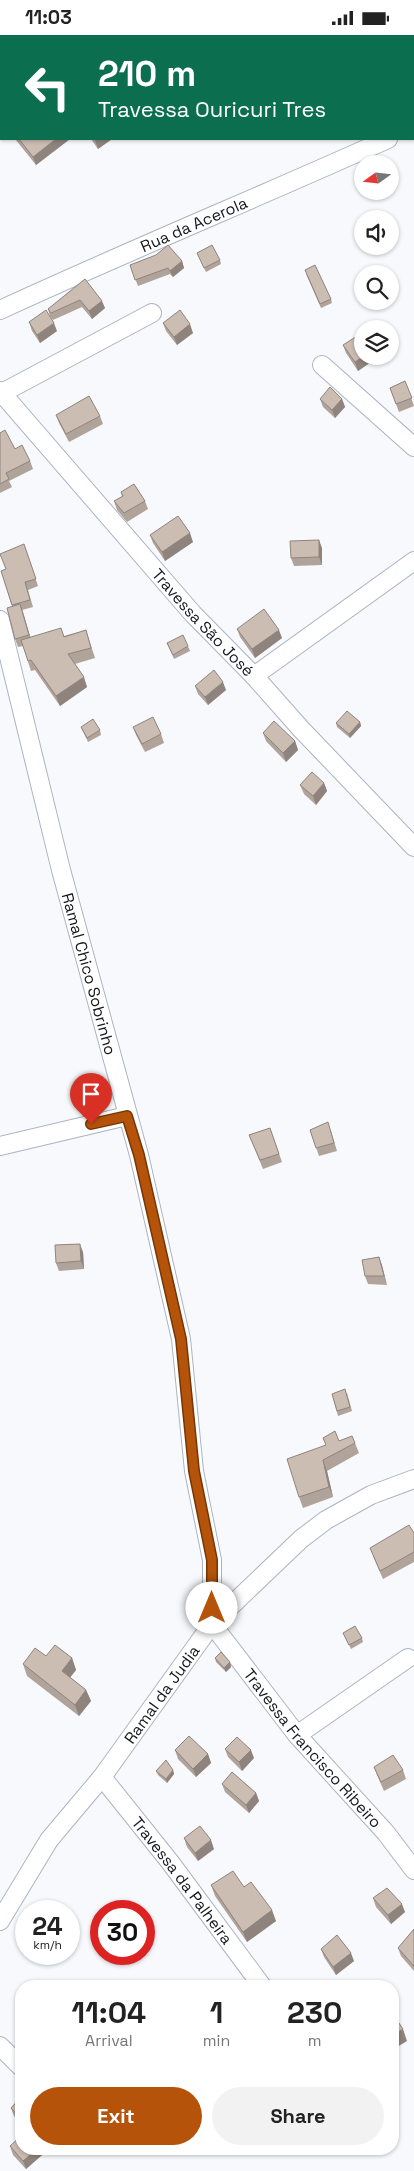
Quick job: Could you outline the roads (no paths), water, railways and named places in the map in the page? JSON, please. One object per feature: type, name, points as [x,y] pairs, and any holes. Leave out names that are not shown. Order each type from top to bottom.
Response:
[{"type":"street","name":"Rua da Acerola","points":[[0,310],[100,264],[277,189],[386,140]]},
{"type":"street","points":[[1,392],[152,313]]},
{"type":"street","points":[[322,365],[414,447]]},
{"type":"street","name":"Travessa São José","points":[[1,392],[193,614],[254,676],[300,729],[413,843]]},
{"type":"street","points":[[254,676],[414,561]]},
{"type":"street","name":"Ramal Chico Sobrinho","points":[[0,621],[61,870],[139,1155],[181,1339],[194,1471],[212,1560],[212,1623]]},
{"type":"street","points":[[0,1146],[127,1116]]},
{"type":"street","name":"Ramal da Judia","points":[[0,1921],[49,1840],[102,1777],[212,1623],[301,1539],[326,1520],[371,1495],[414,1479]]},
{"type":"street","name":"Travessa Francisco Ribeiro","points":[[212,1623],[297,1735],[386,1833],[414,1870]]},
{"type":"street","points":[[297,1735],[408,1658]]},
{"type":"street","name":"Travessa da Palheira","points":[[102,1777],[170,1862],[258,1980]]},
{"type":"street","points":[[0,2046],[15,2061]]}]
